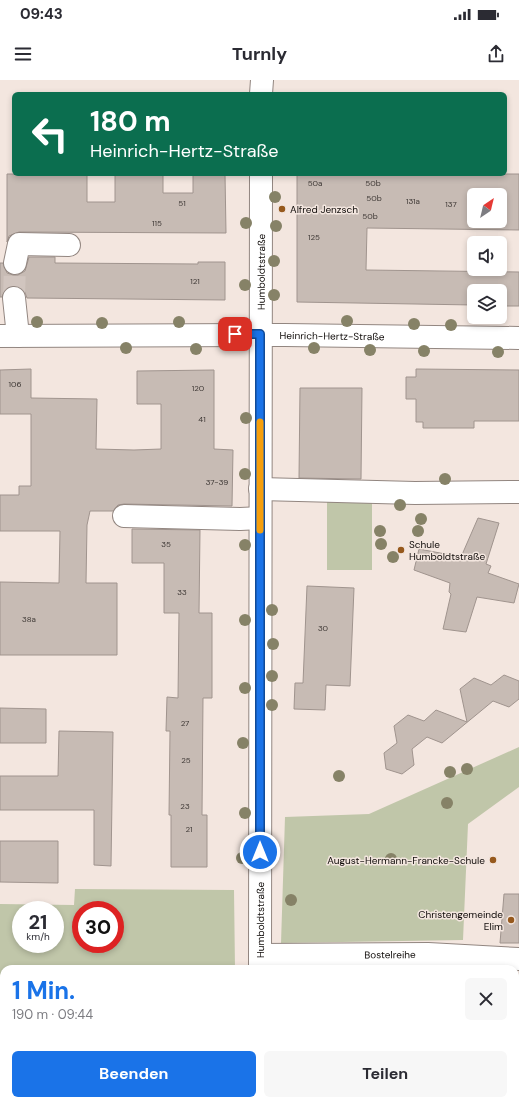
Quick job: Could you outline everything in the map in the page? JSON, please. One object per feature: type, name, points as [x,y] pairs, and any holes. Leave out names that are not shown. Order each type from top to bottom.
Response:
[{"type":"street","points":[[261,92],[262,80]]},
{"type":"street","name":"Humboldtstraße","points":[[260,962],[261,176]]},
{"type":"street","points":[[15,263],[19,244],[69,245]]},
{"type":"street","points":[[9,336],[14,298]]},
{"type":"street","name":"Heinrich-Hertz-Straße","points":[[9,336],[260,334],[519,338]]},
{"type":"street","points":[[260,489],[415,493],[519,492]]},
{"type":"street","points":[[124,516],[240,519],[260,518]]},
{"type":"street","name":"Bostelreihe","points":[[260,962],[428,954],[519,959]]},
{"type":"green space","points":[[327,498],[372,498],[372,570],[327,570]]},
{"type":"green space","points":[[519,747],[519,787],[468,824],[463,940],[281,943],[285,817],[369,814]]},
{"type":"green space","points":[[75,889],[234,890],[235,965],[0,965],[0,904],[12,904],[12,953],[64,953],[64,905],[72,905],[72,953],[124,953],[124,901],[74,901]]},
{"type":"building","points":[[7,174],[12,174],[12,176],[87,176],[87,202],[115,202],[115,176],[163,176],[163,193],[193,193],[193,176],[225,176],[226,233],[19,232],[9,236],[7,242]]},
{"type":"building","points":[[507,174],[519,174],[519,230],[367,228],[366,270],[467,271],[467,276],[507,276],[507,272],[519,272],[519,306],[507,306],[507,284],[467,284],[467,305],[297,302],[297,176],[507,176]]},
{"type":"building","points":[[29,257],[55,257],[55,263],[198,264],[198,262],[225,262],[225,300],[27,298],[24,290],[13,286],[6,288],[2,297],[0,297],[0,263],[3,263],[7,273],[18,275],[25,271]]},
{"type":"building","points":[[31,369],[31,398],[97,399],[96,449],[134,450],[161,449],[161,404],[137,404],[137,371],[214,370],[214,449],[233,450],[232,506],[124,504],[118,505],[113,511],[90,511],[87,525],[86,583],[117,583],[117,655],[0,655],[0,582],[59,583],[60,531],[0,531],[0,495],[19,495],[19,486],[31,486],[31,414],[0,414],[0,370]]},
{"type":"building","points":[[416,369],[519,370],[519,421],[474,421],[474,428],[423,428],[423,422],[416,422],[416,399],[406,399],[406,377],[416,377]]},
{"type":"building","points":[[300,388],[362,388],[361,479],[299,478]]},
{"type":"building","points":[[478,518],[499,523],[486,564],[491,566],[488,573],[519,584],[514,603],[477,597],[466,632],[443,629],[451,594],[449,592],[450,583],[414,570],[419,549],[461,557]]},
{"type":"building","points":[[132,529],[200,530],[199,613],[212,613],[212,698],[203,698],[202,815],[207,815],[207,867],[171,867],[171,815],[169,815],[170,731],[166,731],[167,697],[178,698],[179,613],[164,613],[164,563],[132,563]]},
{"type":"building","points":[[307,586],[354,588],[350,686],[326,685],[325,710],[294,709],[295,683],[303,683]]},
{"type":"building","points":[[504,675],[519,681],[519,699],[509,707],[493,701],[442,743],[427,737],[412,749],[414,765],[402,774],[386,769],[384,753],[397,743],[394,726],[408,715],[424,721],[436,710],[467,722],[460,689],[474,678],[491,685]]},
{"type":"building","points":[[0,708],[46,709],[46,743],[0,743]]},
{"type":"building","points":[[59,731],[113,732],[111,866],[94,865],[94,810],[0,810],[0,776],[58,776]]},
{"type":"building","points":[[0,841],[58,841],[58,883],[0,882]]},
{"type":"building","name":"Christengemeinde Elim","points":[[504,894],[519,894],[519,943],[500,943]]},
{"type":"tunnel","points":[[14,298],[15,263]]},
{"type":"slow traffic","points":[[260,422],[260,530]]},
{"type":"place","name":"Alfred Jenzsch","points":[[282,209]]},
{"type":"place","name":"Schule Humboldtstraße","points":[[401,550]]},
{"type":"place","name":"August-Hermann-Francke-Schule","points":[[493,860]]},
{"type":"place","name":"Christengemeinde Elim","points":[[511,920]]},
{"type":"route","points":[[235,334],[260,334],[260,852]]}]
